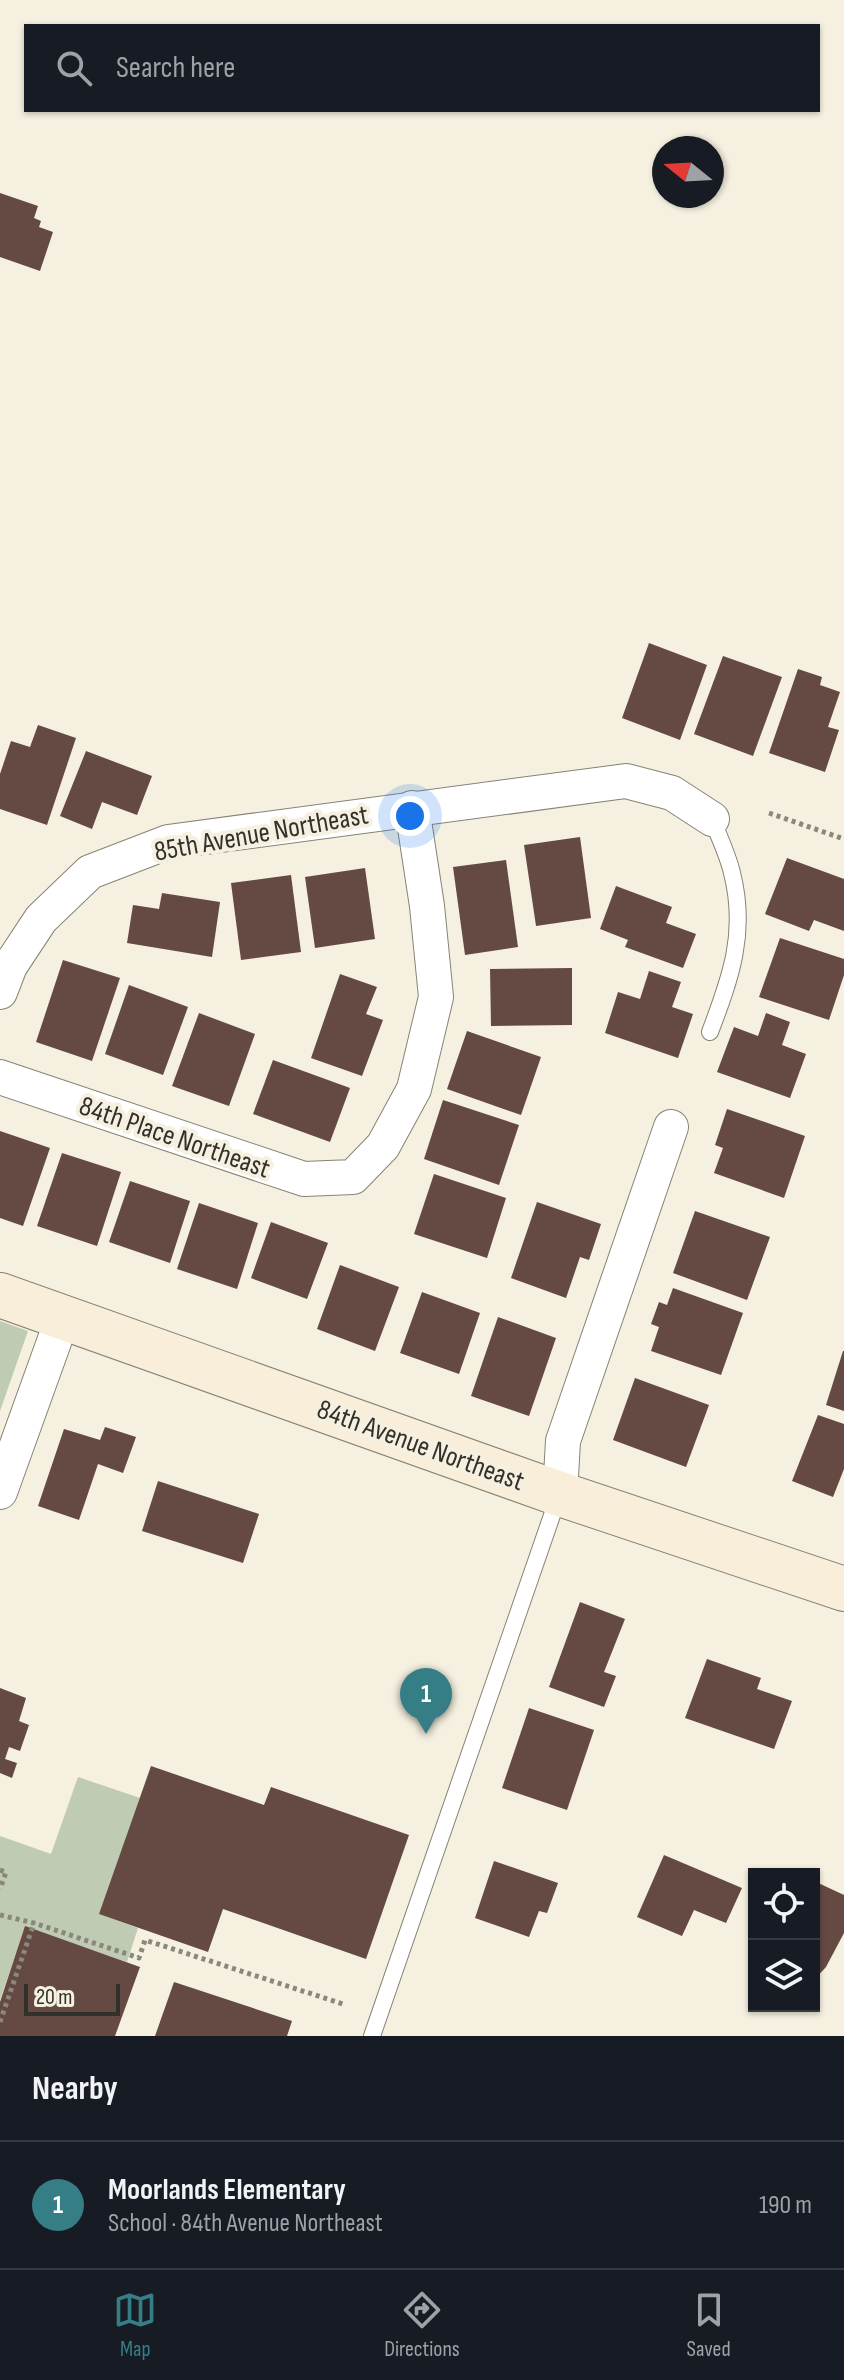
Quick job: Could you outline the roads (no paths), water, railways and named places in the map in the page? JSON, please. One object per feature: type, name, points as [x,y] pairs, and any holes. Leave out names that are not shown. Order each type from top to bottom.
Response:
[{"type":"street","name":"85th Avenue Northeast","points":[[0,992],[10,966],[41,919],[90,872],[168,842],[626,781],[672,793],[712,819]]},
{"type":"street","name":"84th Place Northeast","points":[[0,1077],[304,1179],[353,1177],[383,1146],[414,1089],[436,997],[427,906],[412,808]]},
{"type":"street","points":[[560,1494],[563,1441],[671,1127]]},
{"type":"street","name":"84th Avenue Northeast","points":[[0,1295],[560,1494],[844,1589]]},
{"type":"street","points":[[0,1492],[63,1317]]},
{"type":"lane","points":[[710,1032],[731,976],[739,927],[732,873],[712,819]]},
{"type":"lane","points":[[372,2036],[560,1494]]},
{"type":"place","name":"Moorlands Elementary","points":[[426,1734]]}]
